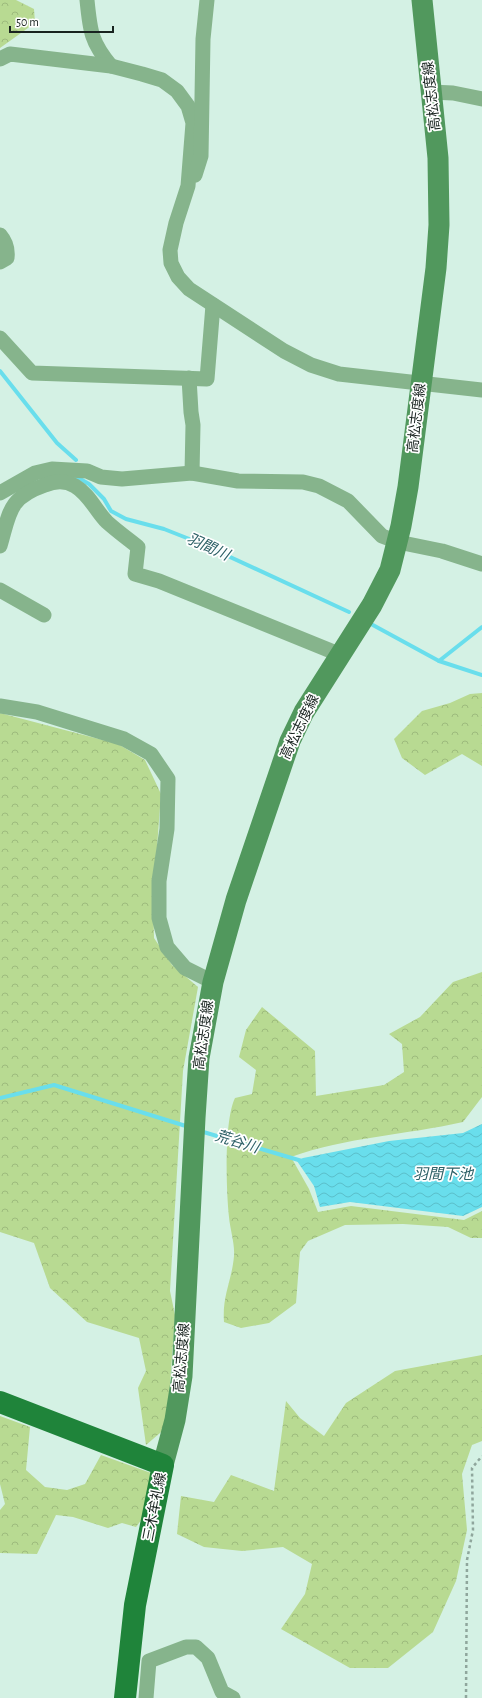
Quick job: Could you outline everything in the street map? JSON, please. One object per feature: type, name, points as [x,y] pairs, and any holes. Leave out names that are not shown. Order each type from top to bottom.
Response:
[{"type":"main road","name":"高松志度線","points":[[163,1465],[175,1420],[182,1376],[194,1118],[200,1058],[213,982],[236,900],[290,741],[304,712],[372,606],[390,570],[398,542],[408,487],[436,268],[439,225],[438,158],[422,0]]},
{"type":"main road","name":"三木牟礼線","points":[[0,1402],[163,1465],[135,1605],[125,1698]]},
{"type":"street","points":[[87,0],[89,24],[93,40],[98,51],[111,66]]},
{"type":"street","points":[[188,186],[193,180],[201,156],[203,39],[207,0]]},
{"type":"street","points":[[0,59],[10,54],[111,66],[162,80],[177,91],[188,106],[193,123],[188,186],[176,223],[170,250],[171,263],[178,277],[189,289],[284,351],[311,365],[339,374],[482,390]]},
{"type":"street","points":[[431,92],[453,93],[482,99]]},
{"type":"street","points":[[0,235],[8,252],[7,258],[0,262]]},
{"type":"street","points":[[0,338],[32,373],[207,379],[213,305]]},
{"type":"street","points":[[189,378],[193,425],[192,473]]},
{"type":"street","points":[[0,492],[35,473],[52,468],[65,475],[90,500],[107,521],[138,547],[135,574],[160,581],[341,654]]},
{"type":"street","points":[[0,546],[8,515],[16,501],[28,491],[53,482],[65,475],[87,471],[102,477],[122,479],[192,473],[238,480],[303,482],[319,486],[348,501],[382,536],[398,542],[442,551],[482,564]]},
{"type":"street","points":[[0,590],[44,615]]},
{"type":"street","points":[[0,706],[37,712],[124,739],[151,754],[168,779],[167,829],[159,881],[159,918],[167,947],[185,968],[213,982]]},
{"type":"street","points":[[146,1698],[149,1662],[186,1647],[196,1647],[208,1658],[222,1692],[233,1698]]},
{"type":"path","points":[[466,1698],[467,1560],[473,1530],[472,1468],[482,1456]]},
{"type":"green space","points":[[0,0],[16,0],[34,9],[35,23],[0,48]]},
{"type":"green space","points":[[482,693],[482,766],[462,754],[425,775],[402,758],[394,739],[422,711],[450,703],[470,694]]},
{"type":"green space","points":[[0,713],[118,744],[145,760],[161,794],[153,900],[154,938],[172,965],[198,987],[183,1071],[170,1291],[175,1315],[167,1427],[146,1445],[138,1388],[146,1371],[139,1338],[87,1322],[50,1288],[34,1243],[0,1232]]},
{"type":"green space","points":[[482,972],[482,1097],[463,1122],[333,1145],[291,1157],[309,1189],[318,1212],[351,1206],[464,1220],[482,1211],[482,1238],[471,1238],[448,1227],[403,1224],[345,1225],[308,1241],[300,1252],[296,1303],[269,1323],[241,1328],[224,1322],[224,1304],[234,1256],[227,1190],[227,1138],[231,1108],[235,1098],[252,1094],[256,1070],[239,1057],[246,1030],[262,1007],[315,1051],[316,1096],[384,1085],[404,1072],[402,1044],[389,1034],[420,1017],[453,982]]},
{"type":"green space","points":[[482,1355],[482,1441],[472,1445],[462,1474],[467,1530],[456,1581],[433,1632],[388,1668],[350,1668],[281,1629],[305,1594],[312,1564],[283,1547],[242,1551],[204,1547],[177,1534],[181,1496],[214,1502],[231,1475],[274,1491],[286,1401],[300,1418],[324,1436],[346,1403],[395,1371]]},
{"type":"green space","points":[[0,1416],[30,1427],[26,1470],[45,1487],[67,1490],[85,1484],[101,1455],[151,1473],[145,1515],[136,1527],[122,1523],[108,1528],[73,1517],[56,1515],[37,1554],[0,1553],[0,1510],[5,1504],[0,1484]]},
{"type":"water","name":"羽間下池","points":[[482,1124],[482,1207],[463,1216],[350,1202],[320,1207],[314,1186],[297,1161],[303,1158],[389,1141],[463,1133]]},
{"type":"waterway","name":"羽間川","points":[[0,371],[57,443],[76,460]]},
{"type":"waterway","name":"羽間川","points":[[75,476],[89,484],[104,499],[111,511],[126,519],[164,529],[202,544],[349,612]]},
{"type":"waterway","name":"羽間川","points":[[371,624],[439,661],[482,675]]},
{"type":"waterway","points":[[439,661],[482,627]]},
{"type":"waterway","name":"荒谷川","points":[[0,1098],[54,1085],[189,1127]]},
{"type":"waterway","name":"荒谷川","points":[[200,1131],[302,1161]]}]
